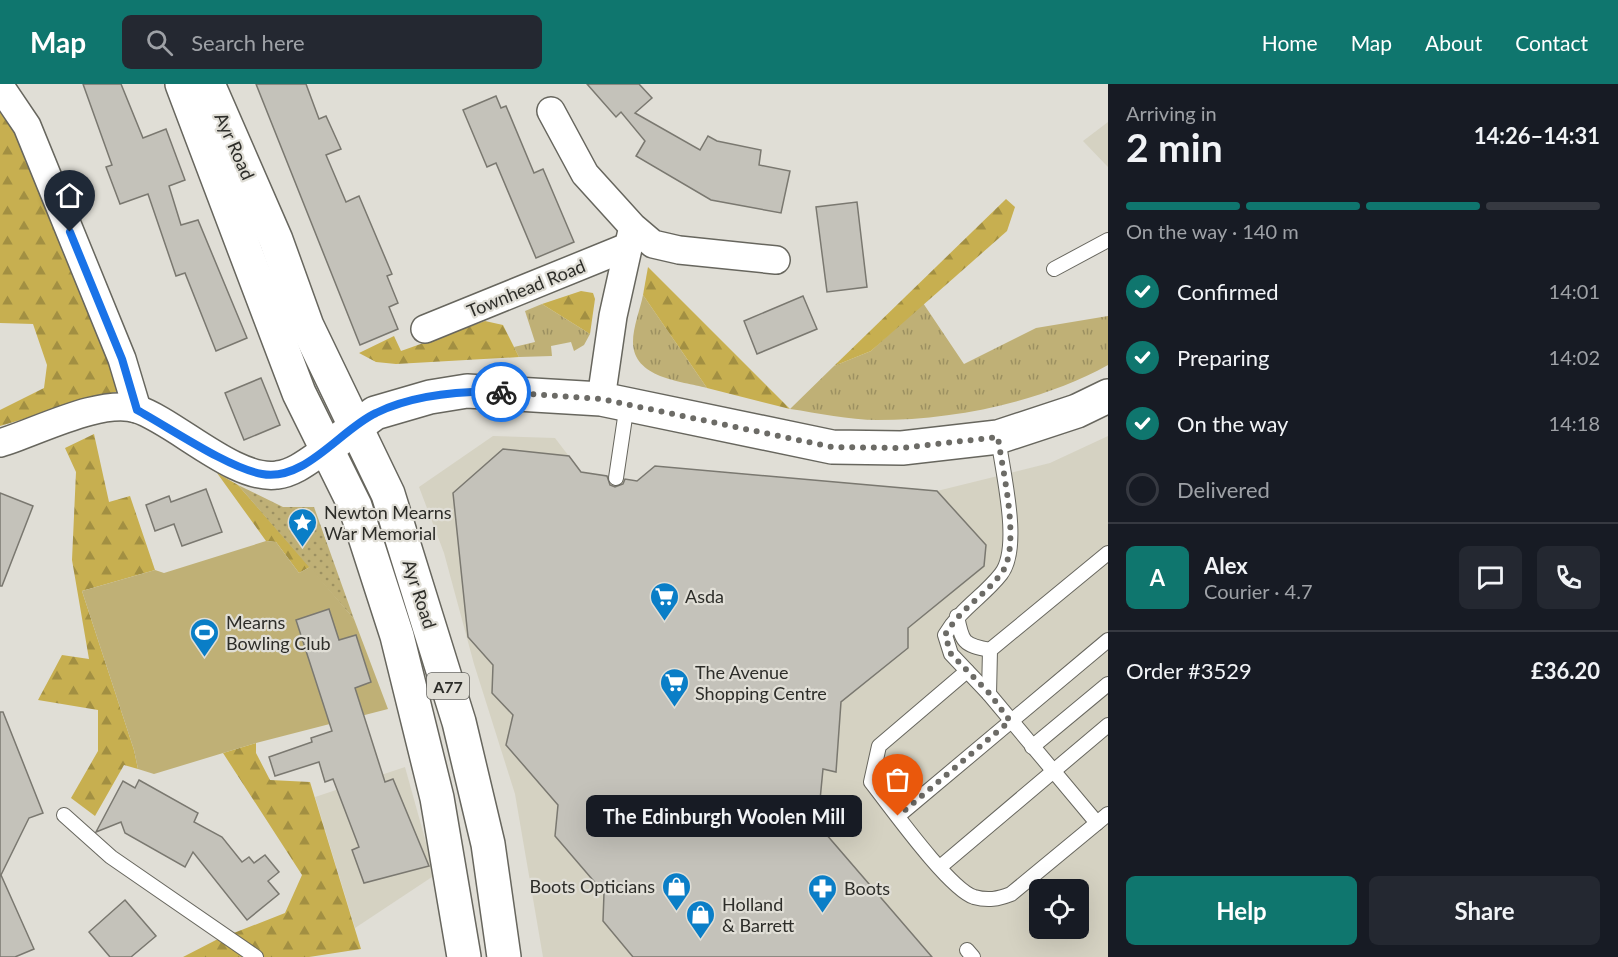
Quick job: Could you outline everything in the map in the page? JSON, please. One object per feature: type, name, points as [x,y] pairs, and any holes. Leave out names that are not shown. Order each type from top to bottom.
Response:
[{"type":"main road","name":"Ayr Road","points":[[182,84],[299,393],[355,506],[397,636],[437,798],[460,956]]},
{"type":"main road","name":"Ayr Road","points":[[208,84],[276,240],[307,326],[388,494],[459,722],[488,844],[503,952]]},
{"type":"main road","points":[[326,449],[375,413],[398,405],[467,391],[614,401],[832,447],[902,448],[998,437],[1077,411],[1108,396]]},
{"type":"main road","points":[[460,956],[503,952]]},
{"type":"street","points":[[0,86],[27,126],[122,359],[137,410]]},
{"type":"street","points":[[551,111],[585,174],[630,237],[679,250],[776,260]]},
{"type":"street","points":[[614,401],[630,237]]},
{"type":"street","name":"Townhead Road","points":[[424,329],[630,237]]},
{"type":"street","points":[[0,443],[91,411],[116,407],[137,410],[237,465],[261,474],[277,475],[294,470],[326,449]]},
{"type":"lane","points":[[1054,269],[1108,240]]},
{"type":"lane","points":[[614,401],[616,478]]},
{"type":"lane","points":[[998,437],[1011,536],[1009,554],[1002,573],[957,616],[945,635],[947,646],[951,654],[990,694],[1097,824]]},
{"type":"lane","points":[[957,616],[960,636],[969,646],[990,650],[1107,555]]},
{"type":"lane","points":[[898,816],[1108,640]]},
{"type":"lane","points":[[990,650],[990,694]]},
{"type":"lane","points":[[968,671],[879,746],[872,782],[940,867],[973,897],[995,900],[1011,894],[1108,814]]},
{"type":"lane","points":[[1032,747],[1108,684]]},
{"type":"lane","points":[[940,867],[1108,725]]},
{"type":"lane","points":[[64,815],[111,857],[256,957]]},
{"type":"shaded area","points":[[1108,122],[1108,167],[1083,141]]},
{"type":"shaded area","name":"The Avenue Shopping Centre","points":[[493,436],[555,438],[581,472],[637,481],[655,466],[937,491],[1050,463],[1108,436],[1108,957],[543,957],[515,794],[474,664],[444,553],[419,487]]},
{"type":"shaded area","points":[[405,767],[435,875],[355,928],[315,797]]},
{"type":"green space","points":[[0,105],[17,128],[122,390],[0,426],[0,410],[44,388],[47,365],[33,324],[0,323]]},
{"type":"green space","points":[[1006,199],[1015,207],[1007,231],[871,351],[834,366]]},
{"type":"green space","points":[[648,267],[790,409],[707,388],[643,295]]},
{"type":"green space","points":[[581,291],[593,293],[595,299],[590,334],[542,304]]},
{"type":"green space","points":[[643,295],[707,388],[660,376],[641,363],[635,354],[633,336]]},
{"type":"green space","points":[[923,303],[964,364],[1036,328],[1108,316],[1108,365],[1082,378],[1026,399],[936,417],[866,420],[790,409],[834,366],[871,351]]},
{"type":"green space","points":[[542,304],[590,334],[584,345],[574,351],[571,342],[551,346],[552,356],[519,357],[514,347],[535,342],[525,311]]},
{"type":"green space","points":[[485,321],[503,325],[519,357],[396,364],[376,362],[359,353],[394,336],[401,351]]},
{"type":"green space","points":[[94,434],[109,502],[130,496],[155,570],[82,591],[134,750],[138,769],[124,765],[95,816],[71,798],[98,751],[98,710],[38,700],[62,655],[89,659],[72,560],[76,472],[65,448]]},
{"type":"green space","points":[[217,473],[238,485],[310,567],[299,573],[276,542],[266,541]]},
{"type":"green space","points":[[238,485],[283,507],[314,507],[354,619]]},
{"type":"green space","points":[[266,541],[276,542],[299,573],[310,567],[354,619],[388,709],[256,743],[154,774],[138,769],[134,750],[82,591],[155,570],[164,573]]},
{"type":"green space","points":[[256,743],[256,753],[270,780],[310,782],[361,949],[309,957],[183,957],[216,940],[285,913],[302,875],[223,753]]},
{"type":"building","points":[[83,84],[121,84],[143,138],[166,129],[185,180],[169,186],[181,225],[198,220],[247,338],[216,351],[185,273],[176,276],[148,194],[120,204],[106,167],[112,165]]},
{"type":"building","points":[[256,84],[306,84],[319,119],[326,116],[341,149],[326,155],[346,202],[359,196],[392,274],[387,276],[398,303],[389,307],[398,329],[360,345]]},
{"type":"building","points":[[587,84],[639,84],[652,98],[635,113],[700,150],[708,136],[717,141],[761,150],[759,165],[790,171],[781,213],[711,200],[636,156],[645,141],[621,112],[616,117]]},
{"type":"building","points":[[496,96],[501,108],[506,106],[534,173],[543,169],[574,242],[536,258],[496,163],[487,167],[463,110]]},
{"type":"building","points":[[857,202],[867,287],[827,292],[816,207]]},
{"type":"building","points":[[803,296],[817,329],[757,354],[744,321]]},
{"type":"building","points":[[261,378],[280,425],[244,440],[225,393]]},
{"type":"building","name":"The Avenue Shopping Centre","points":[[503,449],[569,456],[581,472],[607,476],[610,485],[615,487],[623,484],[625,479],[637,481],[655,466],[937,491],[986,545],[984,566],[908,628],[908,648],[841,702],[836,772],[823,769],[820,800],[807,812],[932,957],[633,957],[603,921],[604,893],[555,836],[558,805],[506,745],[513,715],[492,693],[493,665],[468,637],[453,493]]},
{"type":"building","points":[[206,489],[222,532],[182,546],[174,524],[155,531],[146,505],[169,496],[171,502]]},
{"type":"building","points":[[0,493],[33,506],[2,586],[0,586]]},
{"type":"building","points":[[329,609],[339,640],[356,635],[371,682],[355,688],[385,782],[393,779],[429,866],[364,883],[352,850],[359,847],[333,779],[325,782],[319,762],[275,776],[269,757],[312,742],[311,738],[332,731],[296,620]]},
{"type":"building","points":[[0,712],[3,712],[43,813],[29,818],[1,875],[34,949],[15,957],[0,957]]},
{"type":"building","points":[[139,780],[198,813],[194,822],[222,837],[242,862],[249,857],[254,863],[265,855],[279,872],[268,881],[279,894],[247,920],[193,852],[185,867],[125,833],[121,822],[96,832],[123,781],[135,788]]},
{"type":"building","points":[[125,900],[156,936],[131,957],[110,957],[89,932]]},
{"type":"way so far","points":[[501,392],[601,399],[832,447],[902,448],[998,437],[1011,536],[1009,554],[1002,573],[957,616],[945,635],[951,654],[990,694],[1010,721],[898,816]]},
{"type":"place","name":"Newton Mearns War Memorial","points":[[303,548]]},
{"type":"place","name":"Asda","points":[[664,622]]},
{"type":"place","name":"Mearns Bowling Club","points":[[205,658]]},
{"type":"place","name":"The Avenue Shopping Centre","points":[[674,708]]},
{"type":"place","name":"The Edinburgh Woolen Mill","points":[[898,816]]},
{"type":"place","name":"Boots Opticians","points":[[676,912]]},
{"type":"place","name":"Boots","points":[[823,914]]},
{"type":"place","name":"Holland & Barrett","points":[[701,940]]},
{"type":"route","points":[[70,232],[122,359],[137,410],[237,465],[261,474],[277,475],[294,470],[375,413],[398,405],[467,391],[501,392]]}]
